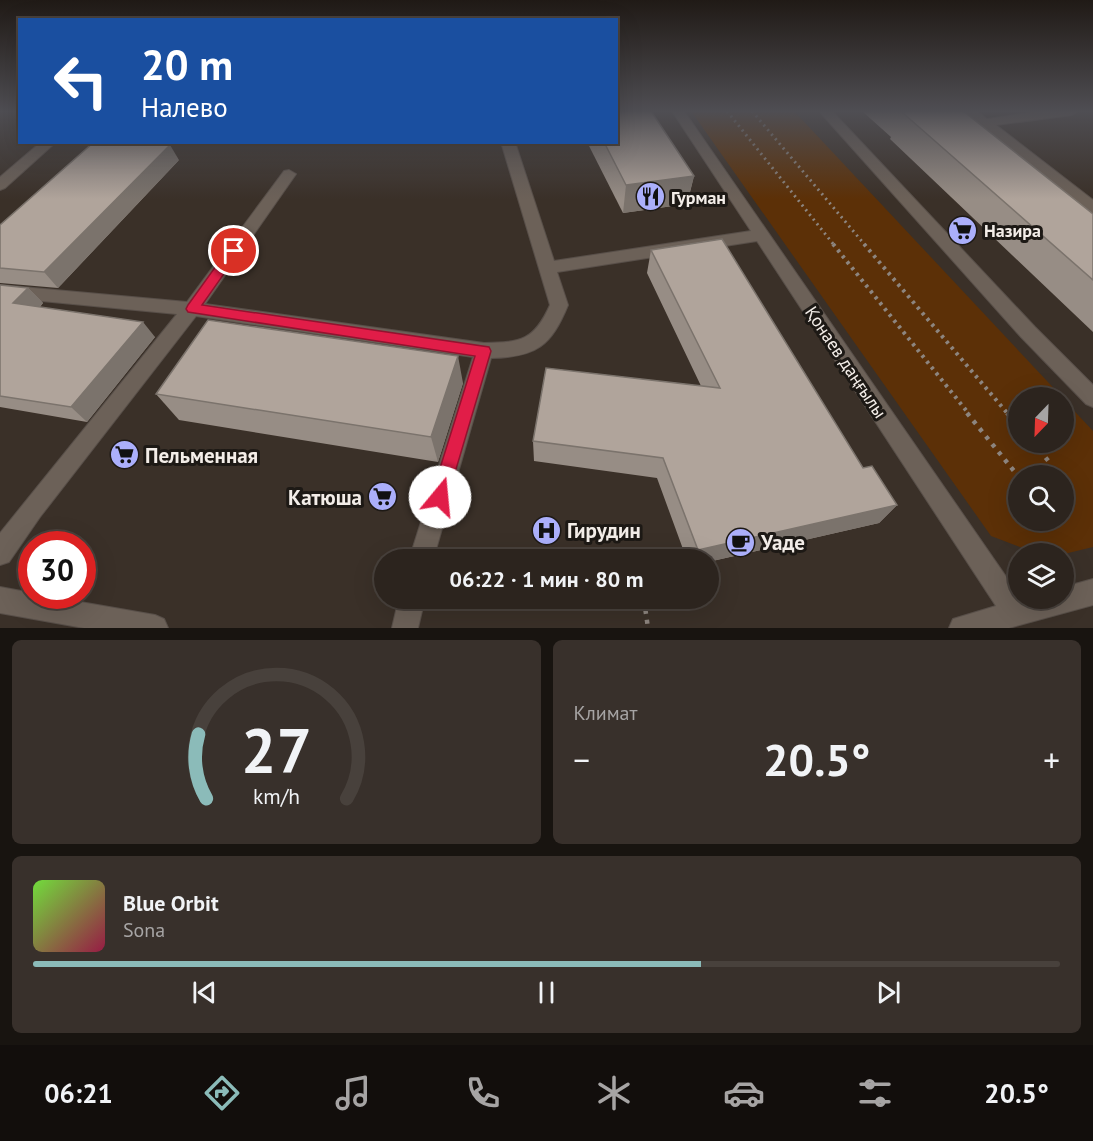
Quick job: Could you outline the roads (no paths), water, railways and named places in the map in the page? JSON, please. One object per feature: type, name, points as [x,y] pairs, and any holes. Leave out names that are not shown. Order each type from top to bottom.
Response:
[{"type":"street","name":"Қонаев даңғылы","points":[[697,140],[1016,613]]},
{"type":"street","points":[[852,140],[1028,332],[1093,398]]},
{"type":"street","points":[[1006,140],[1093,208]]},
{"type":"street","points":[[0,185],[48,144]]},
{"type":"street","points":[[0,291],[192,309],[484,351],[517,350],[538,342],[550,328],[558,305],[509,144]]},
{"type":"street","points":[[0,553],[32,509],[192,309],[289,174]]},
{"type":"street","points":[[548,268],[761,236]]},
{"type":"street","points":[[425,549],[484,351]]},
{"type":"street","points":[[962,628],[1093,592]]},
{"type":"street","points":[[0,600],[150,628]]},
{"type":"street","points":[[405,628],[409,609]]},
{"type":"place","name":"Гурман","points":[[650,197]]},
{"type":"place","name":"Назира","points":[[963,230]]},
{"type":"place","name":"Пельменная","points":[[124,455]]},
{"type":"place","name":"Катюша","points":[[383,497]]},
{"type":"place","name":"Гирудин","points":[[546,530]]},
{"type":"place","name":"Уаде","points":[[740,542]]}]
